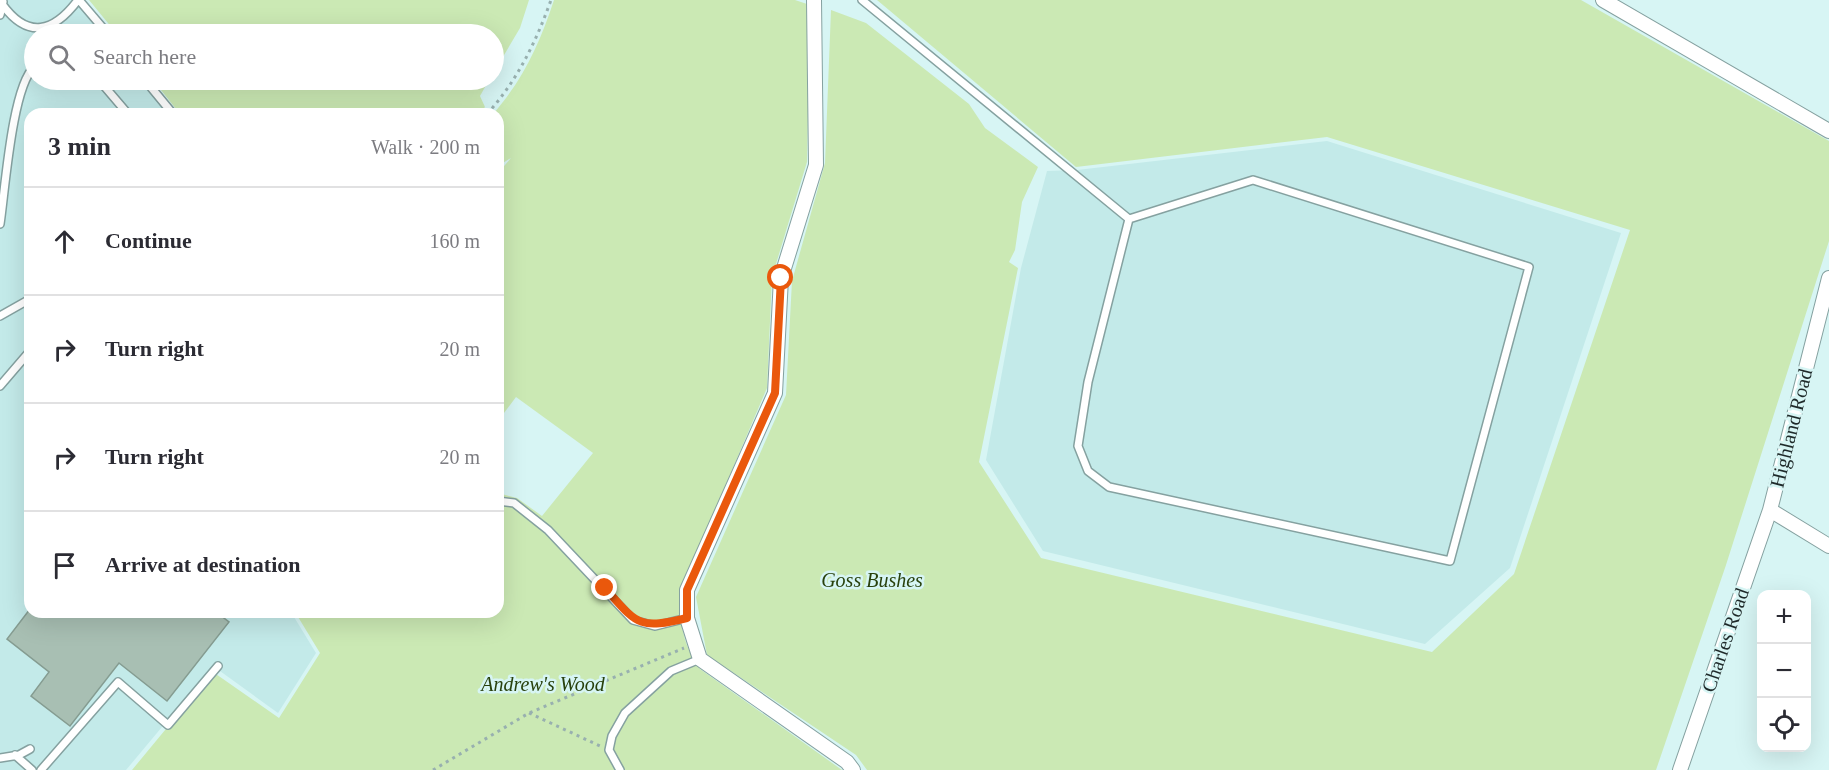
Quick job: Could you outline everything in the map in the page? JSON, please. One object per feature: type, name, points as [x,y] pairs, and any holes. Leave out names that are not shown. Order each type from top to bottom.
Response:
[{"type":"street","points":[[814,0],[816,165],[781,278],[775,393],[687,590],[687,618],[700,659],[847,762],[853,770]]},
{"type":"street","points":[[1603,0],[1829,131]]},
{"type":"street","name":"Highland Road","points":[[1829,278],[1770,510],[1829,546]]},
{"type":"street","name":"Charles Road","points":[[1680,770],[1770,510]]},
{"type":"lane","points":[[54,24],[68,14],[78,0],[99,24]]},
{"type":"lane","points":[[862,0],[1129,219]]},
{"type":"lane","points":[[3,2],[11,16],[24,25]]},
{"type":"lane","points":[[0,15],[3,2]]},
{"type":"lane","points":[[0,224],[17,109],[24,84]]},
{"type":"lane","points":[[108,90],[123,108]]},
{"type":"lane","points":[[153,90],[168,108]]},
{"type":"lane","points":[[1253,180],[1529,267],[1449,561],[1109,487],[1088,471],[1078,446],[1088,382],[1129,219],[1253,180]]},
{"type":"lane","points":[[0,316],[24,302]]},
{"type":"lane","points":[[0,386],[24,358]]},
{"type":"lane","points":[[504,502],[514,503],[548,530],[633,620],[655,626],[687,618]]},
{"type":"lane","points":[[620,770],[609,750],[612,736],[625,713],[671,671],[700,659]]},
{"type":"lane","points":[[41,770],[118,682],[168,725],[218,666]]},
{"type":"lane","points":[[0,758],[30,749]]},
{"type":"lane","points":[[15,755],[32,770]]},
{"type":"path","points":[[492,108],[519,73],[542,26],[551,0]]},
{"type":"path","points":[[433,770],[529,713],[695,643]]},
{"type":"path","points":[[529,713],[609,750]]},
{"type":"shaded area","points":[[0,0],[82,0],[102,24],[24,24],[24,90],[155,90],[169,108],[24,108],[24,618],[295,618],[316,653],[278,713],[213,666],[126,770],[0,770]]},
{"type":"shaded area","points":[[1327,141],[1621,233],[1510,568],[1425,644],[1043,551],[986,460],[1021,268],[1047,171],[1077,170]]},
{"type":"green space","points":[[89,0],[529,0],[520,28],[504,55],[504,24],[109,24]]},
{"type":"green space","name":"Andrew's Wood","points":[[554,0],[795,0],[810,5],[807,162],[772,277],[767,388],[681,590],[681,611],[686,641],[700,669],[842,770],[132,770],[213,672],[279,718],[320,653],[299,618],[504,618],[504,495],[517,498],[542,516],[593,453],[516,397],[504,413],[504,166],[511,158],[504,162],[504,108],[498,108],[522,74],[543,31]]},
{"type":"green space","name":"Goss Bushes","points":[[877,0],[1581,0],[1829,141],[1829,241],[1726,565],[1656,770],[867,770],[856,755],[707,655],[696,597],[786,395],[792,281],[825,163],[831,10],[866,23],[969,104],[985,128],[1038,167],[1022,202],[1015,250],[1009,262],[1018,268],[979,462],[1041,558],[1432,652],[1514,574],[1630,230],[1327,137],[1076,167]]},
{"type":"green space","points":[[161,90],[483,90],[480,96],[485,107],[484,108],[175,108]]},
{"type":"building","points":[[24,617],[224,618],[229,622],[167,701],[119,663],[70,726],[31,696],[49,672],[7,639]]},
{"type":"route","points":[[605,588],[633,620],[655,626],[687,618],[687,590],[775,393],[781,278]]}]
